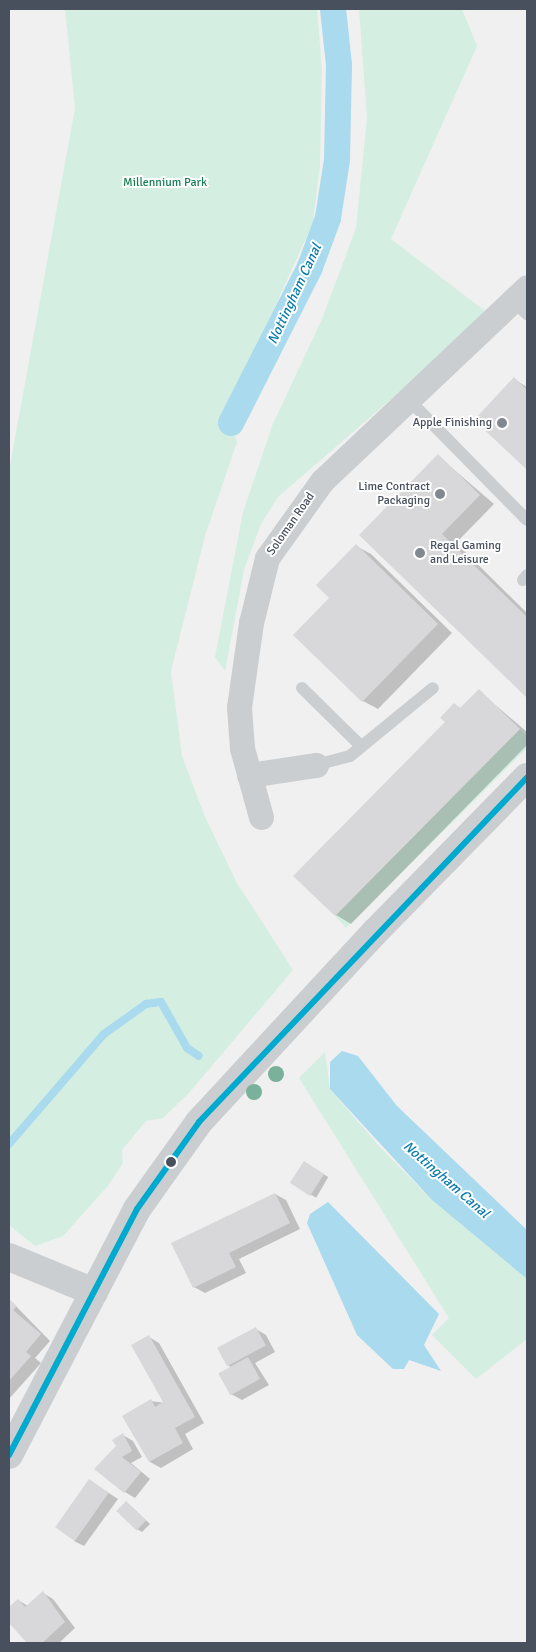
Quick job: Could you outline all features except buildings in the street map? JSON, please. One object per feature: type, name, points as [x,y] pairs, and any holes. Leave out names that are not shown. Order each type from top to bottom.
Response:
[{"type":"street","name":"Soloman Road","points":[[261,817],[248,776],[239,707],[251,623],[267,558],[322,481],[409,400],[523,301]]},
{"type":"street","points":[[248,776],[316,765]]},
{"type":"street","points":[[9,1454],[137,1209],[199,1122],[375,932],[527,777]]},
{"type":"street","points":[[9,1257],[94,1292]]},
{"type":"lane","points":[[409,400],[527,520]]},
{"type":"lane","points":[[302,688],[361,746]]},
{"type":"lane","points":[[316,765],[350,756],[433,688]]},
{"type":"green space","name":"Millennium Park","points":[[65,9],[317,9],[322,70],[320,165],[313,223],[228,410],[237,442],[205,536],[171,671],[182,756],[205,817],[237,883],[293,970],[189,1093],[163,1118],[146,1121],[122,1150],[123,1163],[107,1187],[63,1236],[35,1246],[9,1225],[9,471],[75,108]]},
{"type":"green space","points":[[359,9],[462,9],[477,46],[391,239],[489,314],[278,497],[261,524],[244,570],[225,671],[215,657],[243,512],[272,426],[322,319],[356,228],[367,118]]},
{"type":"green space","points":[[520,729],[527,736],[527,748],[346,928],[335,916]]},
{"type":"green space","points":[[325,1052],[330,1089],[378,1145],[432,1200],[527,1279],[527,1339],[476,1379],[432,1335],[449,1318],[299,1078]]},
{"type":"water","points":[[342,1051],[358,1056],[397,1106],[527,1230],[527,1279],[432,1200],[330,1089],[330,1062]]},
{"type":"water","points":[[328,1202],[439,1314],[424,1345],[441,1371],[409,1360],[404,1369],[393,1369],[357,1335],[307,1223],[310,1214]]},
{"type":"waterway","name":"Nottingham Canal","points":[[231,423],[310,267],[328,218],[337,160],[339,65],[333,9]]},
{"type":"waterway","points":[[9,1144],[104,1034],[146,1004],[161,1002],[187,1048],[199,1056]]},
{"type":"transit line","points":[[9,1455],[137,1209],[199,1122],[527,777]]},
{"type":"place","name":"Apple Finishing","points":[[502,423]]},
{"type":"place","name":"Lime Contract Packaging","points":[[440,494]]},
{"type":"place","name":"Regal Gaming and Leisure","points":[[420,553]]}]
